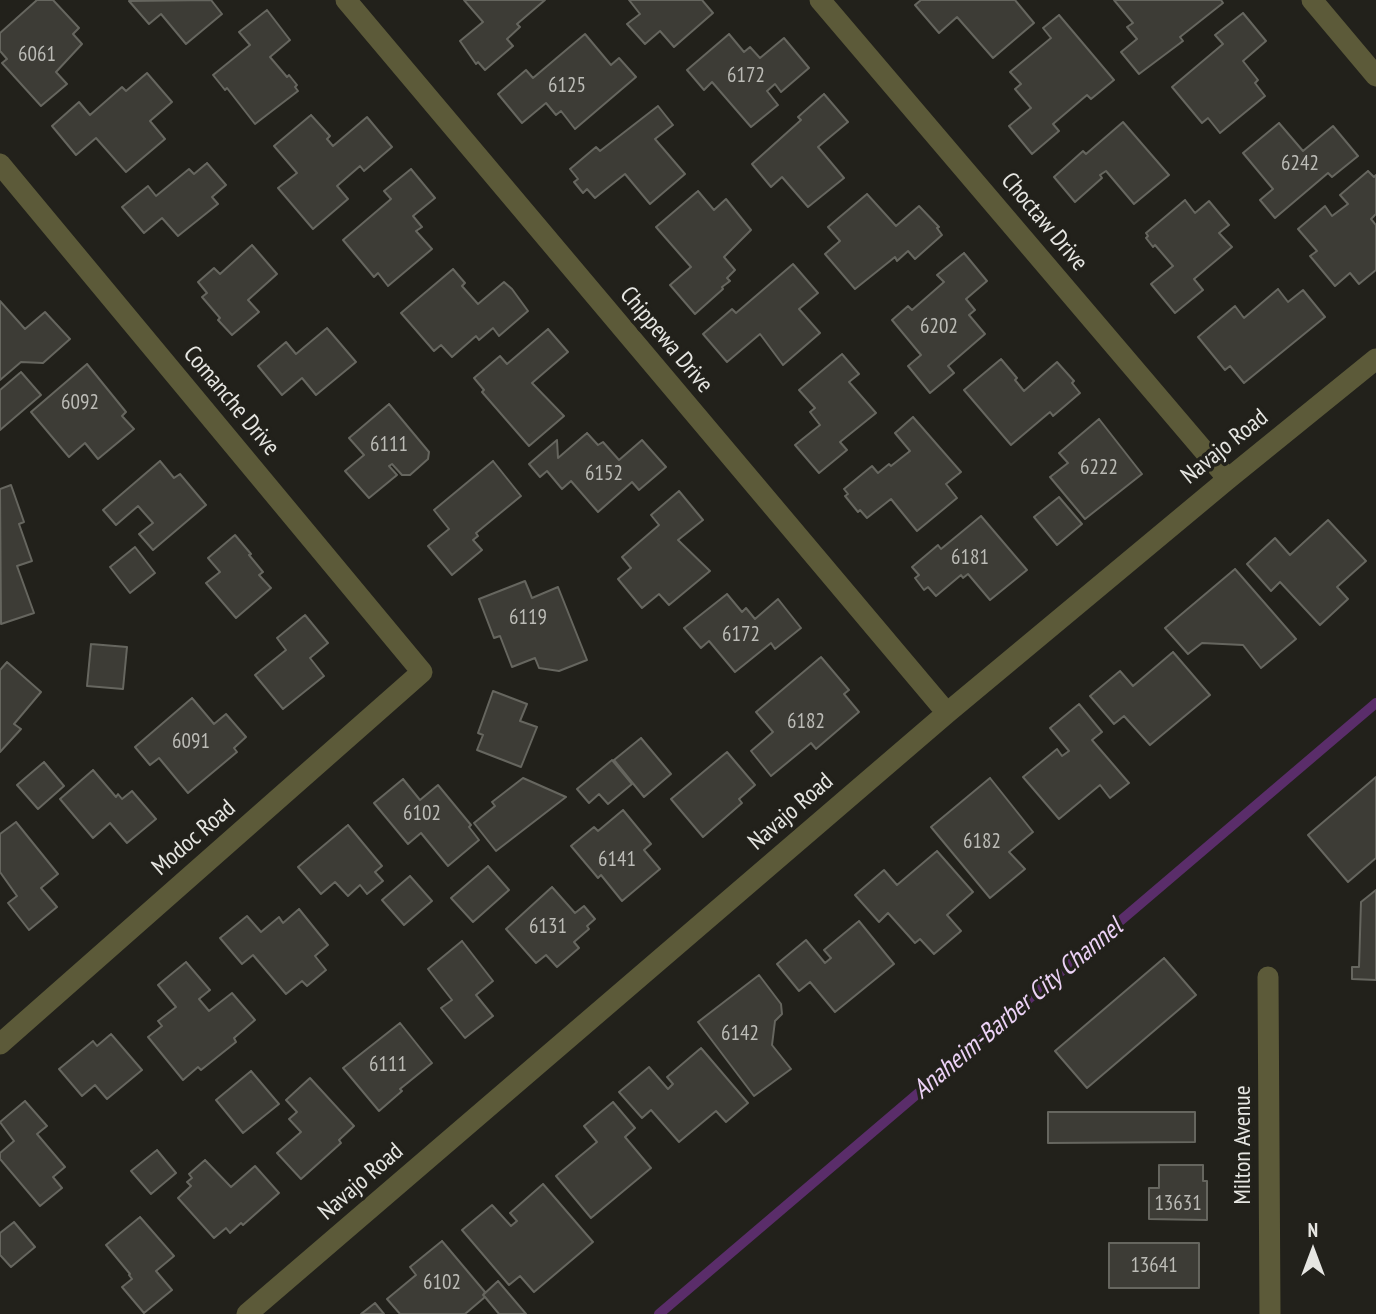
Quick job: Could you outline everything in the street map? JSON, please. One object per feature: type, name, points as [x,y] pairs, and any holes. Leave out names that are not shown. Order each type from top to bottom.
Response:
[{"type":"street","name":"Chippewa Drive","points":[[346,0],[947,713]]},
{"type":"street","name":"Choctaw Drive","points":[[820,0],[1228,478]]},
{"type":"street","points":[[1312,0],[1376,76]]},
{"type":"street","name":"Comanche Drive","points":[[0,164],[422,672]]},
{"type":"street","name":"Navajo Road","points":[[247,1314],[947,713],[1228,478],[1376,359]]},
{"type":"street","name":"Modoc Road","points":[[0,1044],[422,672]]},
{"type":"street","name":"Milton Avenue","points":[[1268,976],[1270,1314]]},
{"type":"building","points":[[37,0],[53,0],[79,28],[73,34],[82,44],[56,72],[67,84],[41,106],[2,63],[7,59],[0,51],[0,33]]},
{"type":"building","points":[[211,0],[222,14],[186,44],[161,14],[149,24],[129,1]]},
{"type":"building","points":[[464,0],[545,0],[517,24],[520,27],[507,39],[513,46],[485,70],[478,62],[476,64],[460,41],[483,22]]},
{"type":"building","points":[[629,0],[702,0],[713,13],[674,47],[660,31],[645,44],[627,24],[640,14]]},
{"type":"building","points":[[921,0],[1015,0],[1034,23],[993,58],[957,17],[939,33],[915,5]]},
{"type":"building","points":[[1114,0],[1221,0],[1223,3],[1180,37],[1183,41],[1139,74],[1121,52],[1137,39],[1127,27],[1133,23]]},
{"type":"building","points":[[267,10],[290,40],[270,57],[287,77],[289,75],[298,91],[255,124],[227,88],[225,90],[213,75],[250,45],[239,32]]},
{"type":"building","points":[[1243,13],[1266,41],[1243,61],[1258,80],[1255,83],[1265,96],[1220,133],[1208,118],[1202,123],[1172,87],[1223,44],[1215,35]]},
{"type":"building","points":[[1059,15],[1114,80],[1091,99],[1087,95],[1053,124],[1059,131],[1032,154],[1009,126],[1031,108],[1015,89],[1021,84],[1010,72],[1051,38],[1043,28]]},
{"type":"building","points":[[585,34],[611,65],[619,58],[636,77],[575,129],[561,111],[556,115],[546,103],[522,123],[498,94],[526,70],[533,78]]},
{"type":"building","points":[[729,34],[744,52],[750,47],[760,58],[784,38],[809,68],[781,92],[775,84],[767,91],[778,105],[751,127],[712,82],[704,90],[687,70]]},
{"type":"building","points":[[147,73],[172,102],[150,121],[165,139],[126,172],[96,138],[76,155],[52,126],[79,102],[90,115],[122,87],[126,91]]},
{"type":"building","points":[[824,94],[848,122],[818,147],[844,178],[808,207],[782,177],[771,187],[752,164],[801,120],[798,117]]},
{"type":"building","points":[[658,106],[673,125],[655,139],[685,174],[650,204],[625,174],[595,198],[587,189],[583,193],[574,182],[578,179],[570,169],[596,147],[600,151]]},
{"type":"building","points":[[311,115],[330,136],[327,139],[333,146],[367,117],[392,147],[364,171],[360,166],[337,186],[348,199],[313,229],[278,188],[297,173],[274,146]]},
{"type":"building","points":[[1123,122],[1169,175],[1134,204],[1106,171],[1100,175],[1102,178],[1075,202],[1054,177],[1083,151],[1086,154]]},
{"type":"building","points":[[1279,123],[1303,151],[1333,126],[1358,156],[1332,177],[1328,173],[1275,218],[1260,200],[1273,189],[1243,153]]},
{"type":"building","points":[[207,163],[226,185],[212,197],[218,204],[178,236],[162,218],[144,233],[122,207],[148,186],[156,196],[189,169],[194,174]]},
{"type":"building","points":[[411,169],[435,198],[413,216],[422,227],[416,231],[432,249],[388,286],[378,273],[374,277],[343,240],[391,199],[384,191]]},
{"type":"building","points":[[1368,171],[1374,177],[1376,175],[1376,214],[1371,219],[1376,225],[1376,270],[1359,284],[1350,273],[1335,286],[1310,256],[1317,251],[1298,229],[1325,206],[1332,216],[1348,204],[1340,195]]},
{"type":"building","points":[[698,191],[714,210],[726,199],[751,230],[724,257],[735,270],[727,278],[730,281],[695,314],[670,285],[691,267],[656,227]]},
{"type":"building","points":[[867,194],[896,226],[919,206],[939,227],[937,228],[942,235],[915,259],[908,251],[897,261],[895,257],[855,289],[825,254],[840,241],[828,227]]},
{"type":"building","points":[[1185,200],[1195,213],[1209,201],[1229,225],[1219,233],[1232,247],[1194,279],[1203,290],[1175,313],[1151,284],[1173,266],[1155,245],[1153,247],[1146,238],[1146,233]]},
{"type":"building","points":[[252,245],[277,274],[248,300],[259,312],[232,335],[202,297],[207,293],[198,282],[214,268],[220,274]]},
{"type":"building","points":[[964,253],[987,281],[966,299],[975,310],[969,315],[985,334],[948,366],[954,373],[930,393],[908,366],[921,355],[892,320],[908,306],[912,310],[944,282],[937,275]]},
{"type":"building","points":[[793,264],[818,293],[799,309],[820,333],[783,365],[760,334],[727,362],[703,334],[732,309],[736,313]]},
{"type":"building","points":[[453,269],[465,283],[462,286],[478,304],[504,282],[528,311],[499,336],[493,328],[479,340],[476,336],[452,357],[441,345],[434,351],[401,313]]},
{"type":"building","points":[[1278,289],[1288,302],[1303,290],[1325,317],[1244,383],[1230,366],[1225,370],[1198,337],[1235,306],[1244,318]]},
{"type":"building","points":[[0,301],[25,329],[45,312],[70,339],[43,363],[21,362],[0,380]]},
{"type":"building","points":[[327,328],[356,362],[316,395],[302,378],[282,395],[258,366],[286,342],[296,354]]},
{"type":"building","points":[[548,329],[568,352],[532,383],[564,416],[529,446],[482,392],[484,390],[474,378],[500,356],[507,364]]},
{"type":"building","points":[[842,354],[859,374],[849,382],[876,413],[840,442],[847,450],[819,473],[795,445],[820,425],[810,412],[815,408],[799,390]]},
{"type":"building","points":[[1001,359],[1024,391],[1057,362],[1074,381],[1072,383],[1080,393],[1053,416],[1050,412],[1011,445],[964,390]]},
{"type":"building","points":[[87,364],[126,412],[122,416],[134,429],[98,459],[85,443],[69,457],[31,412]]},
{"type":"building","points":[[21,372],[41,395],[0,430],[0,390]]},
{"type":"building","points":[[389,404],[429,452],[428,459],[410,475],[402,475],[392,464],[389,466],[397,475],[369,498],[345,471],[364,455],[349,438]]},
{"type":"building","points":[[913,417],[961,472],[946,484],[957,498],[917,531],[891,499],[867,518],[860,510],[858,512],[845,496],[848,494],[844,489],[872,466],[878,473],[910,451],[895,433]]},
{"type":"building","points":[[1099,419],[1142,474],[1085,519],[1050,477],[1068,463],[1059,453]]},
{"type":"building","points":[[587,433],[598,445],[603,442],[619,460],[642,440],[666,467],[639,490],[632,482],[598,512],[571,481],[562,489],[547,471],[540,477],[529,464],[557,440],[558,458]]},
{"type":"building","points":[[160,461],[174,478],[180,474],[206,505],[153,550],[139,534],[153,523],[138,506],[116,525],[103,510]]},
{"type":"building","points":[[493,461],[521,496],[476,533],[478,536],[473,540],[482,550],[452,575],[428,546],[449,529],[434,510]]},
{"type":"building","points":[[11,485],[24,522],[19,524],[32,561],[17,566],[34,613],[1,624],[0,489]]},
{"type":"building","points":[[679,491],[703,520],[678,540],[710,571],[669,605],[659,594],[642,608],[618,579],[631,568],[622,557],[659,525],[651,515]]},
{"type":"building","points":[[1059,497],[1082,524],[1057,545],[1034,517]]},
{"type":"building","points":[[981,516],[1027,570],[990,600],[968,574],[963,578],[961,575],[936,596],[928,587],[924,590],[915,578],[919,575],[912,567],[938,545],[941,549]]},
{"type":"building","points":[[1328,520],[1366,561],[1337,587],[1348,599],[1320,625],[1280,582],[1271,591],[1247,564],[1275,538],[1290,555]]},
{"type":"building","points":[[235,535],[263,572],[259,575],[271,588],[236,618],[206,583],[220,572],[208,558]]},
{"type":"building","points":[[135,547],[155,573],[130,593],[110,567]]},
{"type":"building","points":[[1235,569],[1296,639],[1261,668],[1243,645],[1202,643],[1188,654],[1165,628]]},
{"type":"building","points":[[525,581],[532,598],[558,587],[587,660],[559,671],[539,668],[535,658],[512,667],[500,636],[494,638],[479,599]]},
{"type":"building","points":[[727,594],[742,612],[746,608],[755,619],[778,599],[801,628],[775,649],[771,643],[735,672],[709,641],[701,648],[684,628]]},
{"type":"building","points":[[305,615],[328,643],[310,658],[324,676],[283,709],[255,675],[286,650],[277,638]]},
{"type":"building","points":[[91,644],[127,647],[123,689],[87,686]]},
{"type":"building","points":[[1173,652],[1210,695],[1150,745],[1124,716],[1114,724],[1090,696],[1120,671],[1133,686]]},
{"type":"building","points":[[821,657],[849,690],[844,694],[859,712],[816,749],[811,743],[771,776],[751,751],[773,732],[756,712]]},
{"type":"building","points":[[7,662],[41,692],[14,724],[21,729],[0,752],[0,670]]},
{"type":"building","points":[[493,691],[527,704],[520,721],[537,727],[521,767],[477,750],[483,735],[478,733]]},
{"type":"building","points":[[192,698],[214,724],[226,714],[246,737],[234,748],[237,752],[188,793],[159,758],[150,765],[135,747]]},
{"type":"building","points":[[1079,704],[1102,732],[1092,740],[1129,783],[1110,798],[1100,785],[1059,819],[1023,777],[1057,749],[1062,756],[1069,751],[1050,728]]},
{"type":"building","points":[[641,738],[671,774],[644,797],[614,760]]},
{"type":"building","points":[[727,752],[755,785],[739,799],[742,803],[703,837],[671,799]]},
{"type":"building","points":[[612,760],[632,784],[608,804],[599,794],[589,803],[577,789]]},
{"type":"building","points":[[44,762],[64,786],[38,809],[17,785]]},
{"type":"building","points":[[93,770],[116,797],[118,794],[122,799],[132,791],[156,819],[127,843],[110,823],[93,838],[60,799]]},
{"type":"building","points":[[1376,777],[1376,858],[1348,882],[1308,835]]},
{"type":"building","points":[[523,778],[566,797],[496,851],[474,823],[495,806],[492,802]]},
{"type":"building","points":[[990,778],[1033,832],[1009,852],[1025,869],[990,898],[931,827]]},
{"type":"building","points":[[403,779],[420,800],[438,785],[471,825],[469,827],[479,840],[448,866],[421,833],[408,844],[374,803]]},
{"type":"building","points":[[623,810],[651,844],[644,850],[660,869],[622,901],[601,875],[598,878],[571,846],[594,827],[598,831]]},
{"type":"building","points":[[16,822],[58,874],[41,888],[57,907],[29,930],[8,903],[17,896],[0,872],[0,834]]},
{"type":"building","points":[[348,825],[382,866],[375,872],[383,881],[367,894],[360,885],[348,896],[335,882],[321,894],[298,867]]},
{"type":"building","points":[[937,851],[973,892],[947,915],[961,931],[934,954],[920,939],[915,943],[888,913],[879,922],[855,895],[884,870],[897,885]]},
{"type":"building","points":[[488,866],[509,890],[473,922],[451,898]]},
{"type":"building","points":[[410,876],[432,901],[404,925],[382,900]]},
{"type":"building","points":[[552,887],[575,913],[584,906],[595,919],[587,926],[589,929],[574,942],[579,948],[557,967],[546,955],[536,963],[506,929]]},
{"type":"building","points":[[1376,890],[1376,980],[1352,979],[1352,967],[1359,967],[1361,902]]},
{"type":"building","points":[[299,909],[328,945],[315,956],[326,970],[307,986],[302,981],[286,994],[253,955],[242,964],[220,938],[247,916],[261,932],[279,917],[283,923]]},
{"type":"building","points":[[859,921],[894,964],[835,1012],[810,982],[799,991],[777,964],[806,940],[825,963],[831,958],[824,950]]},
{"type":"building","points":[[462,941],[493,981],[476,995],[493,1016],[465,1038],[441,1008],[452,1000],[428,969]]},
{"type":"building","points":[[1164,958],[1196,995],[1087,1088],[1055,1051]]},
{"type":"building","points":[[186,962],[210,990],[199,999],[209,1011],[232,993],[255,1020],[234,1038],[236,1042],[201,1070],[198,1067],[183,1080],[148,1037],[162,1026],[158,1021],[176,1007],[158,985]]},
{"type":"building","points":[[759,975],[781,1004],[782,1014],[775,1021],[772,1045],[791,1069],[754,1096],[698,1022]]},
{"type":"building","points":[[400,1023],[432,1063],[400,1089],[402,1091],[379,1111],[343,1068]]},
{"type":"building","points":[[111,1034],[142,1070],[107,1099],[95,1085],[82,1096],[59,1069],[93,1041],[97,1046]]},
{"type":"building","points":[[701,1048],[748,1103],[726,1122],[716,1111],[679,1142],[651,1110],[642,1118],[619,1092],[649,1067],[668,1089],[673,1084],[667,1077]]},
{"type":"building","points":[[251,1071],[279,1104],[243,1133],[216,1100]]},
{"type":"building","points":[[310,1078],[354,1126],[339,1140],[341,1143],[301,1179],[277,1153],[301,1132],[289,1119],[297,1112],[286,1100]]},
{"type":"building","points":[[25,1101],[47,1126],[37,1134],[65,1167],[53,1177],[62,1188],[40,1206],[0,1159],[0,1153],[14,1141],[0,1122]]},
{"type":"building","points":[[613,1102],[635,1128],[625,1137],[651,1168],[591,1218],[556,1176],[597,1142],[584,1126]]},
{"type":"building","points":[[1048,1112],[1195,1112],[1195,1142],[1048,1143]]},
{"type":"building","points":[[157,1150],[176,1173],[151,1194],[131,1171]]},
{"type":"building","points":[[205,1160],[231,1187],[255,1166],[279,1193],[243,1225],[241,1223],[230,1233],[226,1228],[214,1238],[178,1198],[191,1186],[187,1182],[192,1178],[189,1174]]},
{"type":"building","points":[[1159,1165],[1203,1165],[1203,1181],[1207,1181],[1207,1220],[1149,1219],[1149,1188],[1159,1188]]},
{"type":"building","points":[[543,1184],[593,1242],[534,1292],[520,1276],[509,1285],[462,1230],[492,1205],[511,1226],[517,1221],[510,1213]]},
{"type":"building","points":[[140,1217],[174,1256],[156,1271],[172,1290],[144,1313],[122,1287],[132,1279],[130,1274],[106,1245]]},
{"type":"building","points":[[14,1222],[35,1247],[11,1267],[0,1255],[0,1233]]},
{"type":"building","points":[[442,1241],[485,1292],[485,1297],[465,1314],[400,1314],[387,1299],[416,1275],[410,1267]]},
{"type":"building","points":[[1109,1243],[1199,1243],[1199,1288],[1109,1288]]},
{"type":"building","points":[[498,1281],[526,1314],[499,1314],[483,1295]]},
{"type":"building","points":[[375,1303],[384,1314],[361,1314]]},
{"type":"waterway","name":"Anaheim-Barber City Channel","points":[[659,1314],[1376,703]]}]
